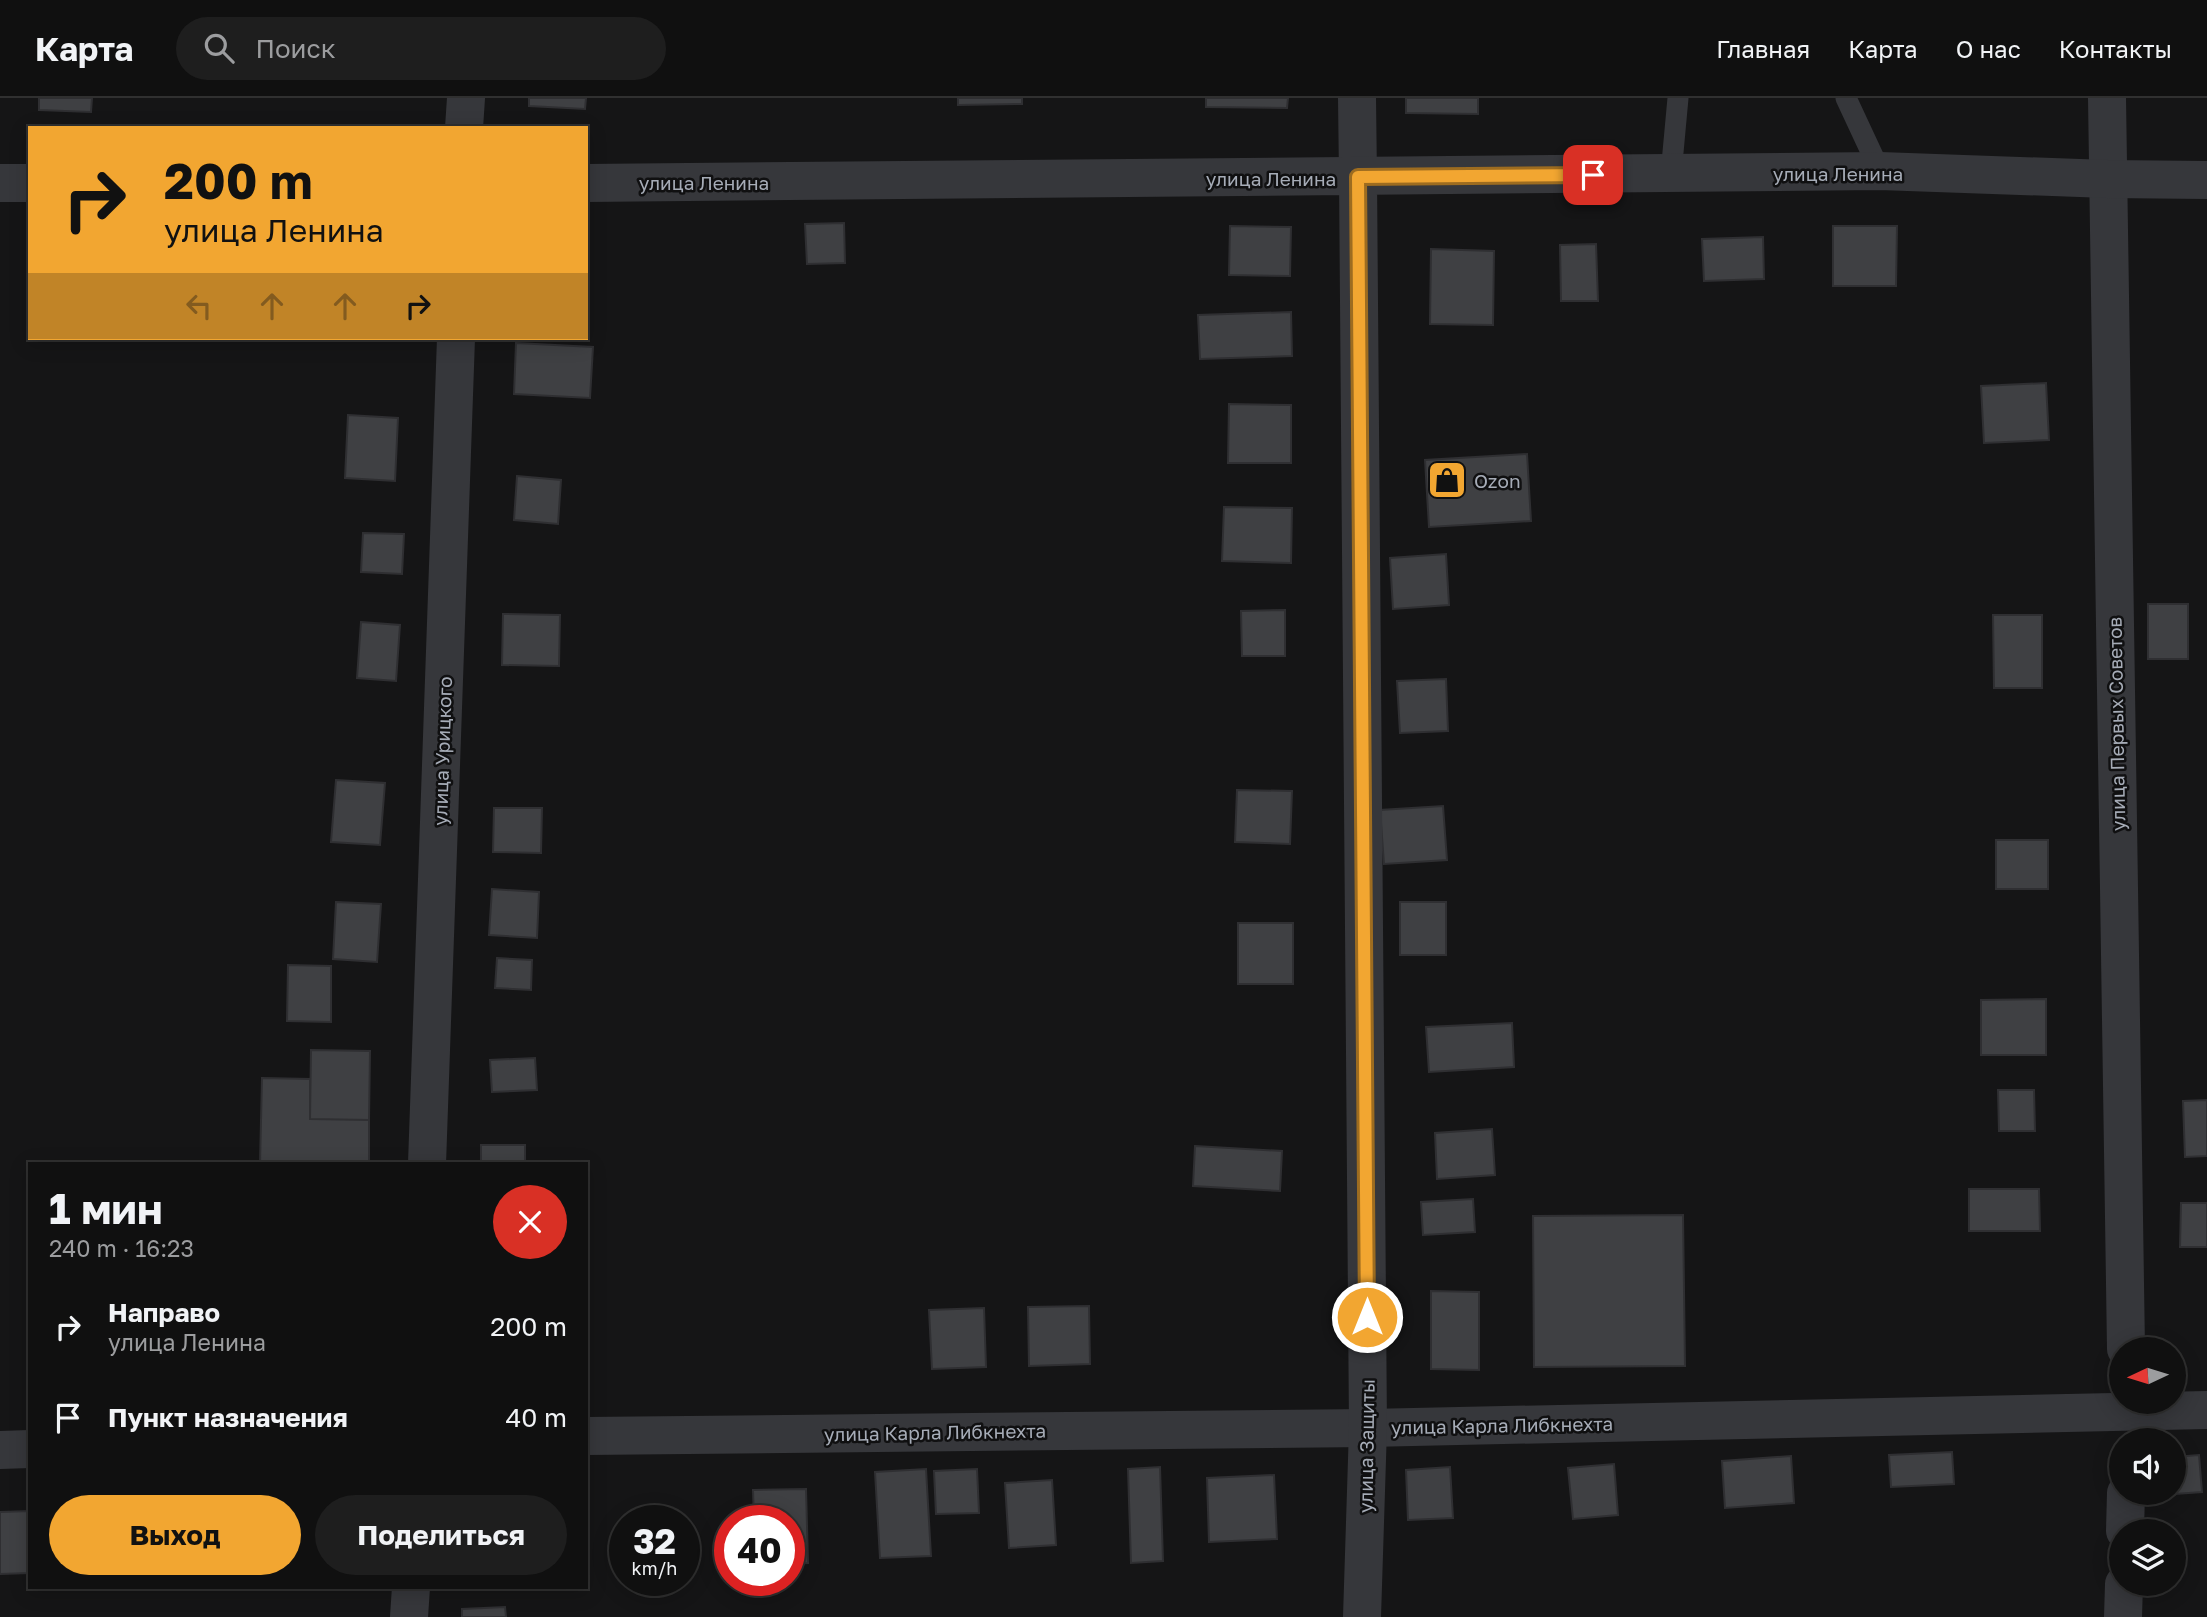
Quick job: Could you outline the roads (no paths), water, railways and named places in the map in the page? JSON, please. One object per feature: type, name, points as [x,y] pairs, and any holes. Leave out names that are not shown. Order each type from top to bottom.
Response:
[{"type":"street","points":[[464,126],[466,98]]},
{"type":"street","name":"улица Защиты","points":[[1357,98],[1368,1428],[1362,1617]]},
{"type":"street","name":"улица Первых Советов","points":[[2107,98],[2126,1337]]},
{"type":"street","name":"улица Ленина","points":[[588,183],[1880,171],[2207,180]]},
{"type":"street","points":[[0,183],[28,183]]},
{"type":"street","name":"улица Урицкого","points":[[427,1162],[456,340]]},
{"type":"street","name":"улица Карла Либкнехта","points":[[588,1436],[2127,1418],[2207,1410]]},
{"type":"street","points":[[0,1450],[28,1449]]},
{"type":"street","points":[[409,1617],[411,1589]]},
{"type":"street","points":[[2123,1617],[2124,1596]]},
{"type":"lane","points":[[1671,174],[1678,98]]},
{"type":"lane","points":[[1846,98],[1880,171]]},
{"type":"place","name":"Ozon","points":[[1447,480]]}]
